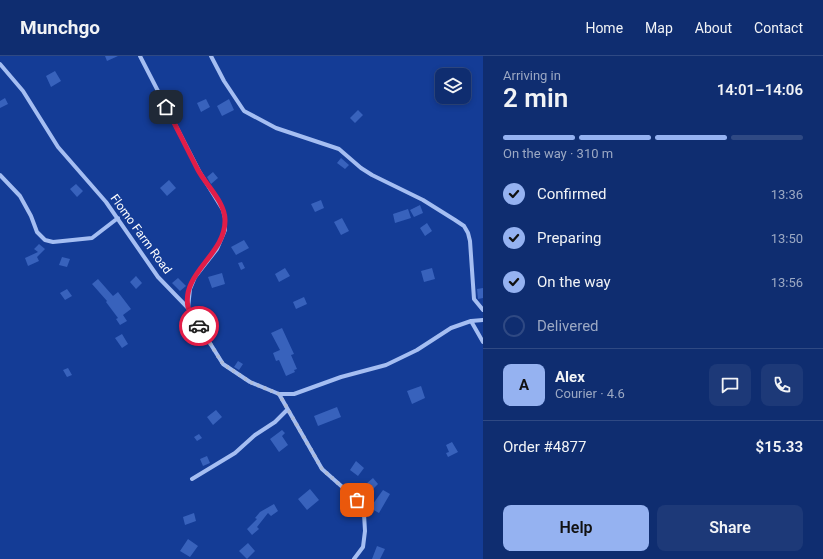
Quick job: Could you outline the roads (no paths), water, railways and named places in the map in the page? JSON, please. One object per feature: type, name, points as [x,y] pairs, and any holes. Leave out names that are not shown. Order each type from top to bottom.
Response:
[{"type":"street","points":[[140,56],[199,171],[223,210],[225,218],[225,230],[217,249],[195,277],[190,289],[188,308]]},
{"type":"street","points":[[211,56],[224,81],[244,111],[276,128],[332,146],[372,175],[423,200],[464,226],[470,241],[474,298],[483,310]]},
{"type":"street","name":"Flomo Farm Road","points":[[0,64],[23,91],[58,147],[118,218],[158,276],[188,308],[223,364],[250,382],[279,394],[294,394],[341,377],[386,365],[417,350],[451,328],[471,321],[483,320]]},
{"type":"street","points":[[0,175],[20,196],[31,216],[37,232],[45,240],[52,242],[92,238],[118,218]]},
{"type":"street","points":[[471,321],[483,342]]},
{"type":"street","points":[[279,394],[322,469],[357,500],[364,514],[365,532],[363,547],[354,559]]},
{"type":"street","points":[[192,479],[235,453],[255,435],[275,422],[287,410]]}]
